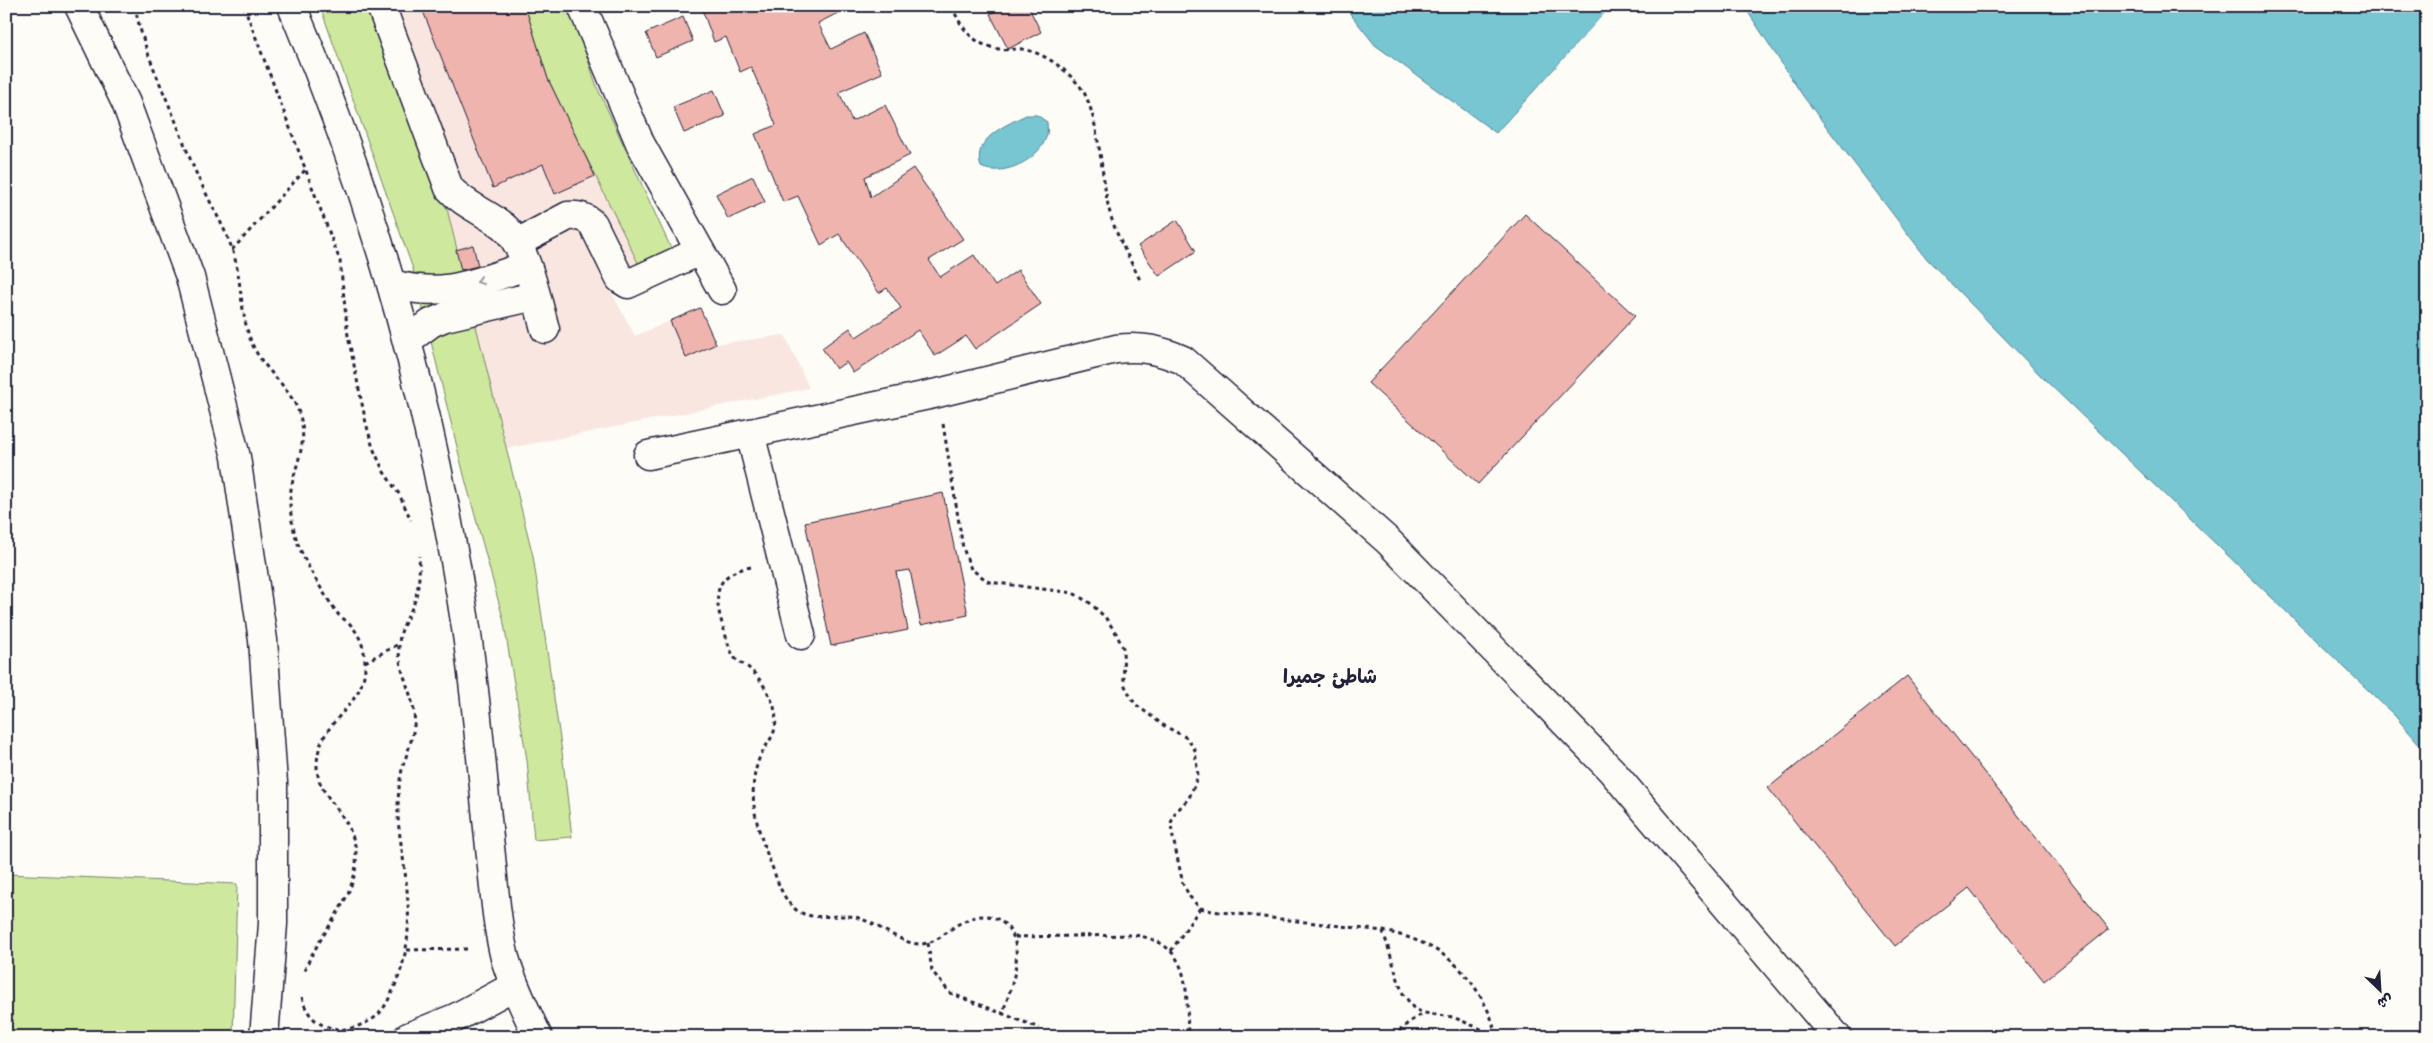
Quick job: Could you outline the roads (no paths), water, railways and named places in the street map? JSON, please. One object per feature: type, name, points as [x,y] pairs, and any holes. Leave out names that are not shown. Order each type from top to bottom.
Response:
[{"type":"street","points":[[79,6],[126,103],[190,278],[236,457],[263,640],[273,783],[273,924],[264,1037]]},
{"type":"street","points":[[292,6],[327,90],[374,221],[408,340],[444,493],[467,631],[498,929],[514,986],[538,1037]]},
{"type":"street","points":[[380,6],[449,188],[458,198],[506,228],[522,254],[545,330]]},
{"type":"street","points":[[582,6],[640,143],[722,290]]},
{"type":"street","points":[[392,284],[422,291],[446,290],[522,254],[568,216],[578,215],[587,218],[593,224],[620,279],[628,284],[700,252]]},
{"type":"street","points":[[408,340],[432,323],[445,317],[535,296]]},
{"type":"street","points":[[648,455],[938,393],[1116,349],[1138,346],[1162,351],[1184,360],[1388,541],[1605,763],[1837,1037]]},
{"type":"street","points":[[750,433],[800,635]]},
{"type":"street","points":[[408,1037],[455,1018],[514,986]]},
{"type":"water","points":[[1344,6],[1611,6],[1496,133],[1375,45]]},
{"type":"water","points":[[1744,6],[2427,6],[2427,753],[2395,716],[2043,378],[1927,259],[1803,96]]},
{"type":"water","points":[[1026,115],[1037,115],[1047,122],[1047,134],[1044,143],[1038,151],[1030,158],[1010,168],[990,170],[981,167],[979,157],[981,148],[992,134]]},
{"type":"district","name":"شاطئ جميرا","points":[[1330,676]]}]
